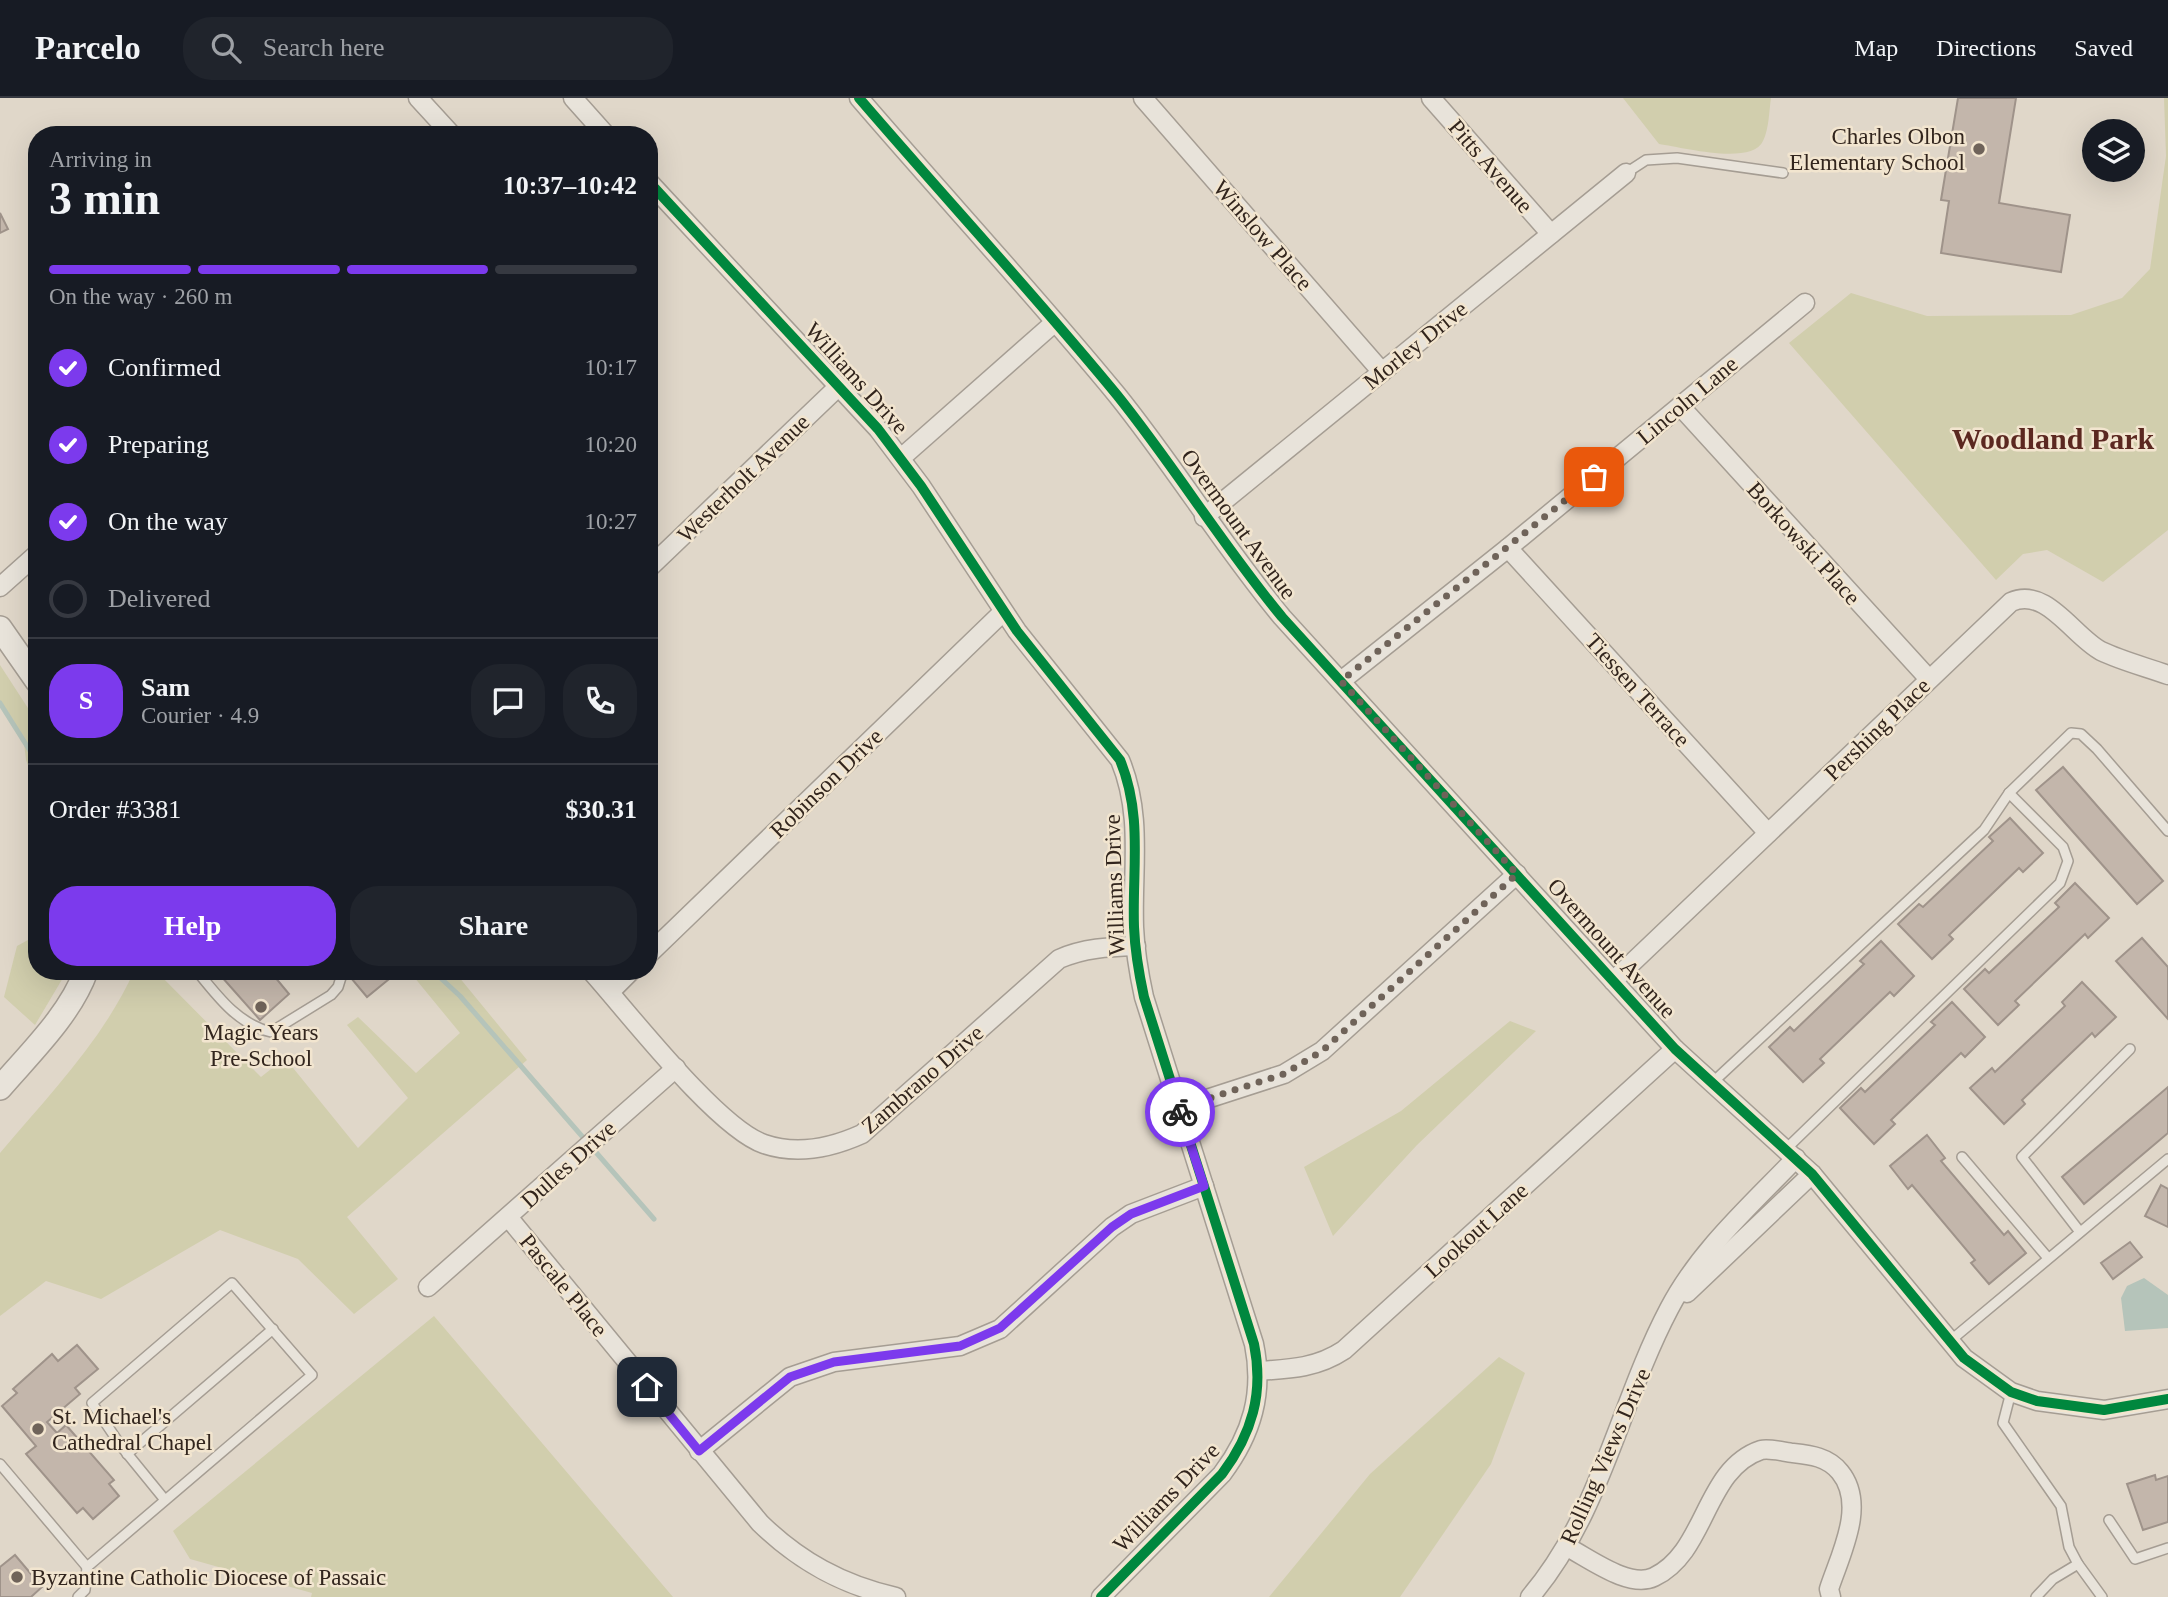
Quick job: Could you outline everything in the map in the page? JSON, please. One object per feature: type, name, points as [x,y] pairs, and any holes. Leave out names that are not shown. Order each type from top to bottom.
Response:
[{"type":"street","points":[[418,98],[444,126]]},
{"type":"street","points":[[573,98],[598,126]]},
{"type":"street","name":"Overmount Avenue","points":[[859,98],[1117,396],[1282,617],[1675,1049],[1812,1174],[1964,1358],[2011,1392],[2069,1407],[2105,1410],[2168,1399]]},
{"type":"street","name":"Winslow Place","points":[[1143,98],[1382,372]]},
{"type":"street","name":"Pitts Avenue","points":[[1432,98],[1551,234]]},
{"type":"street","name":"Morley Drive","points":[[1205,517],[1626,173]]},
{"type":"street","name":"Williams Drive","points":[[658,191],[878,429],[901,458],[1003,612],[1120,760],[1127,778],[1135,812],[1136,946],[1144,997],[1254,1344],[1258,1394],[1250,1428],[1238,1452],[1222,1474],[1101,1597]]},
{"type":"street","name":"Lincoln Lane","points":[[1341,681],[1508,548],[1805,303]]},
{"type":"street","points":[[901,458],[1054,323]]},
{"type":"street","name":"Westerholt Avenue","points":[[658,559],[838,387]]},
{"type":"street","name":"Borkowski Place","points":[[1680,406],[1929,679]]},
{"type":"street","name":"Tiessen Terrace","points":[[1508,548],[1768,833]]},
{"type":"street","points":[[0,587],[28,562]]},
{"type":"street","name":"Pershing Place","points":[[1613,981],[2011,602],[2029,598],[2057,614],[2103,652],[2168,675]]},
{"type":"street","name":"Robinson Drive","points":[[658,945],[1003,612]]},
{"type":"street","points":[[0,628],[28,668]]},
{"type":"street","points":[[1179,1108],[1284,1074],[1322,1051],[1517,874]]},
{"type":"street","name":"Zambrano Drive","points":[[599,980],[676,1068],[730,1121],[763,1144],[802,1150],[845,1142],[878,1121],[1059,960],[1076,951],[1136,946]]},
{"type":"street","points":[[0,1088],[61,1014],[83,980]]},
{"type":"street","points":[[610,992],[622,980]]},
{"type":"street","name":"Lookout Lane","points":[[1258,1371],[1307,1367],[1328,1361],[1344,1350],[1675,1049]]},
{"type":"street","name":"Dulles Drive","points":[[428,1287],[676,1068]]},
{"type":"street","name":"Rolling Views Drive","points":[[1530,1597],[1555,1567],[1579,1525],[1669,1309],[1704,1255],[1791,1154]]},
{"type":"street","name":"Rolling Views Drive","points":[[1669,1309],[1812,1174]]},
{"type":"street","points":[[699,1451],[771,1390],[801,1372],[834,1362],[960,1346],[1000,1328],[1112,1227],[1131,1214],[1204,1186]]},
{"type":"street","name":"Pascale Place","points":[[508,1217],[760,1523],[802,1560],[839,1579],[896,1597]]},
{"type":"street","points":[[1567,1547],[1628,1578],[1652,1578],[1680,1559],[1721,1486],[1738,1464],[1763,1450],[1819,1456],[1841,1472],[1851,1496],[1851,1520],[1829,1589],[1831,1597]]},
{"type":"lane","points":[[1626,173],[1646,160],[1677,158],[1783,173]]},
{"type":"lane","points":[[1712,1083],[1984,831],[2009,793],[2058,742],[2071,733],[2081,734],[2168,831]]},
{"type":"lane","points":[[1791,1154],[2060,883],[2068,862],[2063,847],[2009,793]]},
{"type":"lane","points":[[205,980],[240,1019],[251,1027],[271,1032],[331,995],[340,980]]},
{"type":"lane","points":[[2080,1232],[2022,1157],[2130,1049]]},
{"type":"lane","points":[[1962,1157],[2048,1258]]},
{"type":"lane","points":[[1950,1340],[2166,1163]]},
{"type":"lane","points":[[78,1597],[85,1591],[87,1567],[312,1375],[232,1283],[92,1403],[127,1454],[165,1500]]},
{"type":"lane","points":[[127,1454],[273,1329]]},
{"type":"lane","points":[[2011,1392],[2003,1423],[2061,1506],[2068,1547],[2102,1597]]},
{"type":"lane","points":[[0,1464],[87,1567]]},
{"type":"lane","points":[[2109,1520],[2135,1559],[2168,1548]]},
{"type":"lane","points":[[2036,1597],[2053,1579],[2078,1564]]},
{"type":"shaded area","points":[[1623,98],[1771,98],[1768,126],[1763,141],[1756,148],[1731,154],[1659,144]]},
{"type":"shaded area","points":[[2164,98],[2168,98],[2168,530],[2103,582],[2047,550],[2023,554],[1996,580],[1789,343],[1851,293],[1927,316],[2071,315],[2122,298],[2150,269],[2166,156]]},
{"type":"shaded area","points":[[0,665],[28,708],[28,765],[24,743],[0,703]]},
{"type":"shaded area","points":[[28,940],[28,980],[62,980],[35,1025],[4,997],[17,946]]},
{"type":"shaded area","points":[[129,980],[165,980],[261,1077],[285,1058],[358,1148],[408,1098],[347,1025],[358,1017],[416,1073],[460,1033],[416,980],[461,980],[527,1060],[347,1217],[398,1279],[354,1314],[298,1259],[220,1230],[101,1299],[46,1281],[0,1316],[0,1153],[91,1044]]},
{"type":"shaded area","points":[[1510,1021],[1536,1031],[1417,1145],[1333,1236],[1304,1167],[1401,1111]]},
{"type":"shaded area","points":[[2144,1278],[2168,1295],[2168,1328],[2125,1331],[2121,1298],[2127,1286]]},
{"type":"shaded area","points":[[434,1316],[673,1597],[311,1597],[312,1593],[190,1559],[173,1531]]},
{"type":"shaded area","points":[[1499,1357],[1525,1373],[1491,1464],[1400,1597],[1269,1597],[1370,1474]]},
{"type":"building","name":"Charles Olbon Elementary School","points":[[1958,98],[2016,98],[1999,203],[2070,215],[2061,272],[1941,253],[1949,201],[1941,200]]},
{"type":"building","points":[[0,213],[8,229],[0,233]]},
{"type":"building","points":[[2063,767],[2163,881],[2137,904],[2036,790]]},
{"type":"building","points":[[2010,818],[2043,853],[2023,872],[2019,868],[1949,935],[1953,939],[1932,959],[1898,924],[1919,904],[1923,907],[1993,841],[1989,837]]},
{"type":"building","points":[[2075,883],[2109,918],[2088,938],[2085,934],[2015,1001],[2019,1005],[1998,1025],[1964,989],[1985,969],[1989,973],[2059,907],[2055,903]]},
{"type":"building","points":[[2142,938],[2168,967],[2168,1019],[2116,961]]},
{"type":"building","points":[[1881,941],[1914,976],[1894,996],[1890,992],[1820,1059],[1824,1063],[1803,1082],[1769,1047],[1790,1027],[1794,1031],[1864,964],[1860,961]]},
{"type":"building","name":"Magic Years Pre-School","points":[[225,980],[277,980],[289,994],[260,1020]]},
{"type":"building","points":[[353,980],[388,980],[367,997]]},
{"type":"building","points":[[2082,982],[2116,1017],[2095,1037],[2092,1033],[2022,1100],[2025,1104],[2004,1124],[1970,1088],[1992,1068],[1995,1072],[2065,1006],[2062,1002]]},
{"type":"building","points":[[1952,1002],[1985,1037],[1965,1057],[1961,1053],[1891,1120],[1895,1124],[1874,1144],[1840,1108],[1861,1088],[1865,1092],[1935,1025],[1931,1022]]},
{"type":"building","points":[[2168,1087],[2168,1133],[2084,1204],[2062,1177]]},
{"type":"building","points":[[1927,1135],[1945,1158],[1941,1161],[2004,1235],[2008,1231],[2026,1253],[1989,1284],[1971,1263],[1975,1260],[1912,1185],[1908,1189],[1890,1166]]},
{"type":"building","points":[[2161,1185],[2168,1189],[2168,1227],[2145,1216]]},
{"type":"building","points":[[2130,1242],[2142,1257],[2113,1279],[2101,1263]]},
{"type":"building","name":"St. Michael's Cathedral Chapel","points":[[77,1345],[98,1369],[75,1388],[80,1394],[47,1422],[57,1433],[66,1425],[114,1480],[109,1484],[119,1496],[93,1519],[83,1508],[77,1513],[26,1454],[36,1446],[2,1406],[17,1393],[13,1389],[52,1354],[58,1361]]},
{"type":"building","points":[[2155,1475],[2156,1480],[2168,1476],[2168,1522],[2143,1530],[2127,1484]]},
{"type":"building","name":"Byzantine Catholic Diocese of Passaic","points":[[15,1555],[42,1587],[31,1597],[0,1597],[0,1567]]},
{"type":"waterway","points":[[0,703],[28,748]]},
{"type":"waterway","points":[[443,980],[460,996],[654,1219]]},
{"type":"cycle path","points":[[859,98],[1117,395],[1282,617],[1675,1049],[1812,1174],[1964,1358],[2011,1392],[2037,1401],[2104,1410],[2168,1399]]},
{"type":"cycle path","points":[[658,192],[878,429],[921,486],[1017,631],[1120,760],[1127,781],[1134,822],[1135,936],[1144,997],[1254,1344],[1257,1379],[1248,1428],[1222,1474],[1101,1597]]},
{"type":"way so far","points":[[1180,1112],[1179,1108],[1284,1074],[1322,1051],[1517,874],[1341,681],[1594,477]]},
{"type":"place","name":"Charles Olbon Elementary School","points":[[1979,149]]},
{"type":"place","name":"Magic Years Pre-School","points":[[261,1007]]},
{"type":"place","name":"St. Michael's Cathedral Chapel","points":[[38,1429]]},
{"type":"place","name":"Byzantine Catholic Diocese of Passaic","points":[[17,1577]]},
{"type":"district","name":"Woodland Park","points":[[2053,439]]},
{"type":"route","points":[[647,1387],[699,1451],[771,1390],[790,1377],[812,1368],[834,1362],[960,1346],[1000,1328],[1112,1227],[1131,1214],[1204,1186],[1180,1112]]}]
